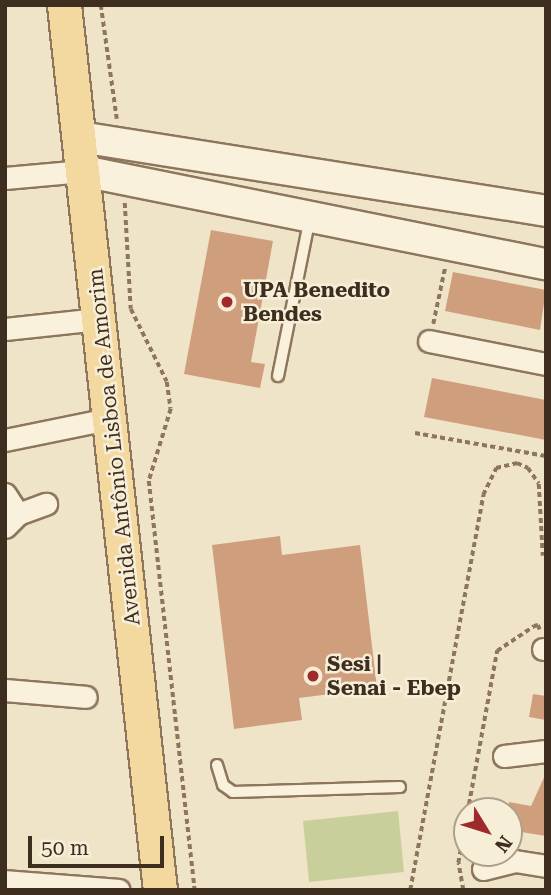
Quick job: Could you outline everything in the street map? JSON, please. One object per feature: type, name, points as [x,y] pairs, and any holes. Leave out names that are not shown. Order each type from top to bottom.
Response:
[{"type":"main road","name":"Avenida Antônio Lisboa de Amorim","points":[[64,5],[102,160],[98,319],[141,685],[160,890]]},
{"type":"main road","name":"Avenida Antônio Lisboa de Amorim","points":[[87,5],[145,579],[183,890]]},
{"type":"street","points":[[102,160],[311,215],[546,264]]},
{"type":"street","points":[[5,178],[102,160],[546,211]]},
{"type":"street","points":[[5,329],[98,319]]},
{"type":"street","points":[[429,341],[546,364]]},
{"type":"street","points":[[5,440],[108,419]]},
{"type":"street","points":[[5,494],[11,520],[46,504]]},
{"type":"street","points":[[5,690],[86,697]]},
{"type":"street","points":[[504,757],[546,751]]},
{"type":"street","points":[[483,869],[515,861],[546,866]]},
{"type":"street","points":[[5,881],[119,890]]},
{"type":"lane","points":[[278,376],[311,215]]},
{"type":"lane","points":[[217,765],[223,785],[233,792],[400,787]]},
{"type":"path","points":[[101,5],[102,160],[131,309],[167,382],[171,409],[149,481],[195,890]]},
{"type":"path","points":[[429,341],[450,244]]},
{"type":"path","points":[[415,433],[546,456]]},
{"type":"path","points":[[410,890],[482,495],[496,468],[517,463],[528,468],[539,484],[539,547],[543,556]]},
{"type":"path","points":[[539,547],[546,546]]},
{"type":"path","points":[[463,890],[458,863],[497,651],[538,625],[545,649]]},
{"type":"green space","points":[[398,811],[404,872],[309,882],[303,821]]},
{"type":"building","points":[[211,230],[273,241],[251,362],[265,364],[260,388],[184,374]]},
{"type":"building","points":[[453,272],[546,290],[540,330],[445,311]]},
{"type":"building","points":[[432,378],[546,400],[546,440],[424,417]]},
{"type":"building","points":[[280,536],[282,555],[360,545],[377,688],[299,698],[302,720],[234,729],[212,545]]},
{"type":"building","points":[[533,694],[546,696],[546,720],[529,717]]},
{"type":"building","points":[[546,773],[546,836],[523,832],[523,805],[531,806]]},
{"type":"place","name":"UPA Benedito Bendes","points":[[227,302]]},
{"type":"place","name":"Sesi | Senai - Ebep","points":[[313,676]]}]
